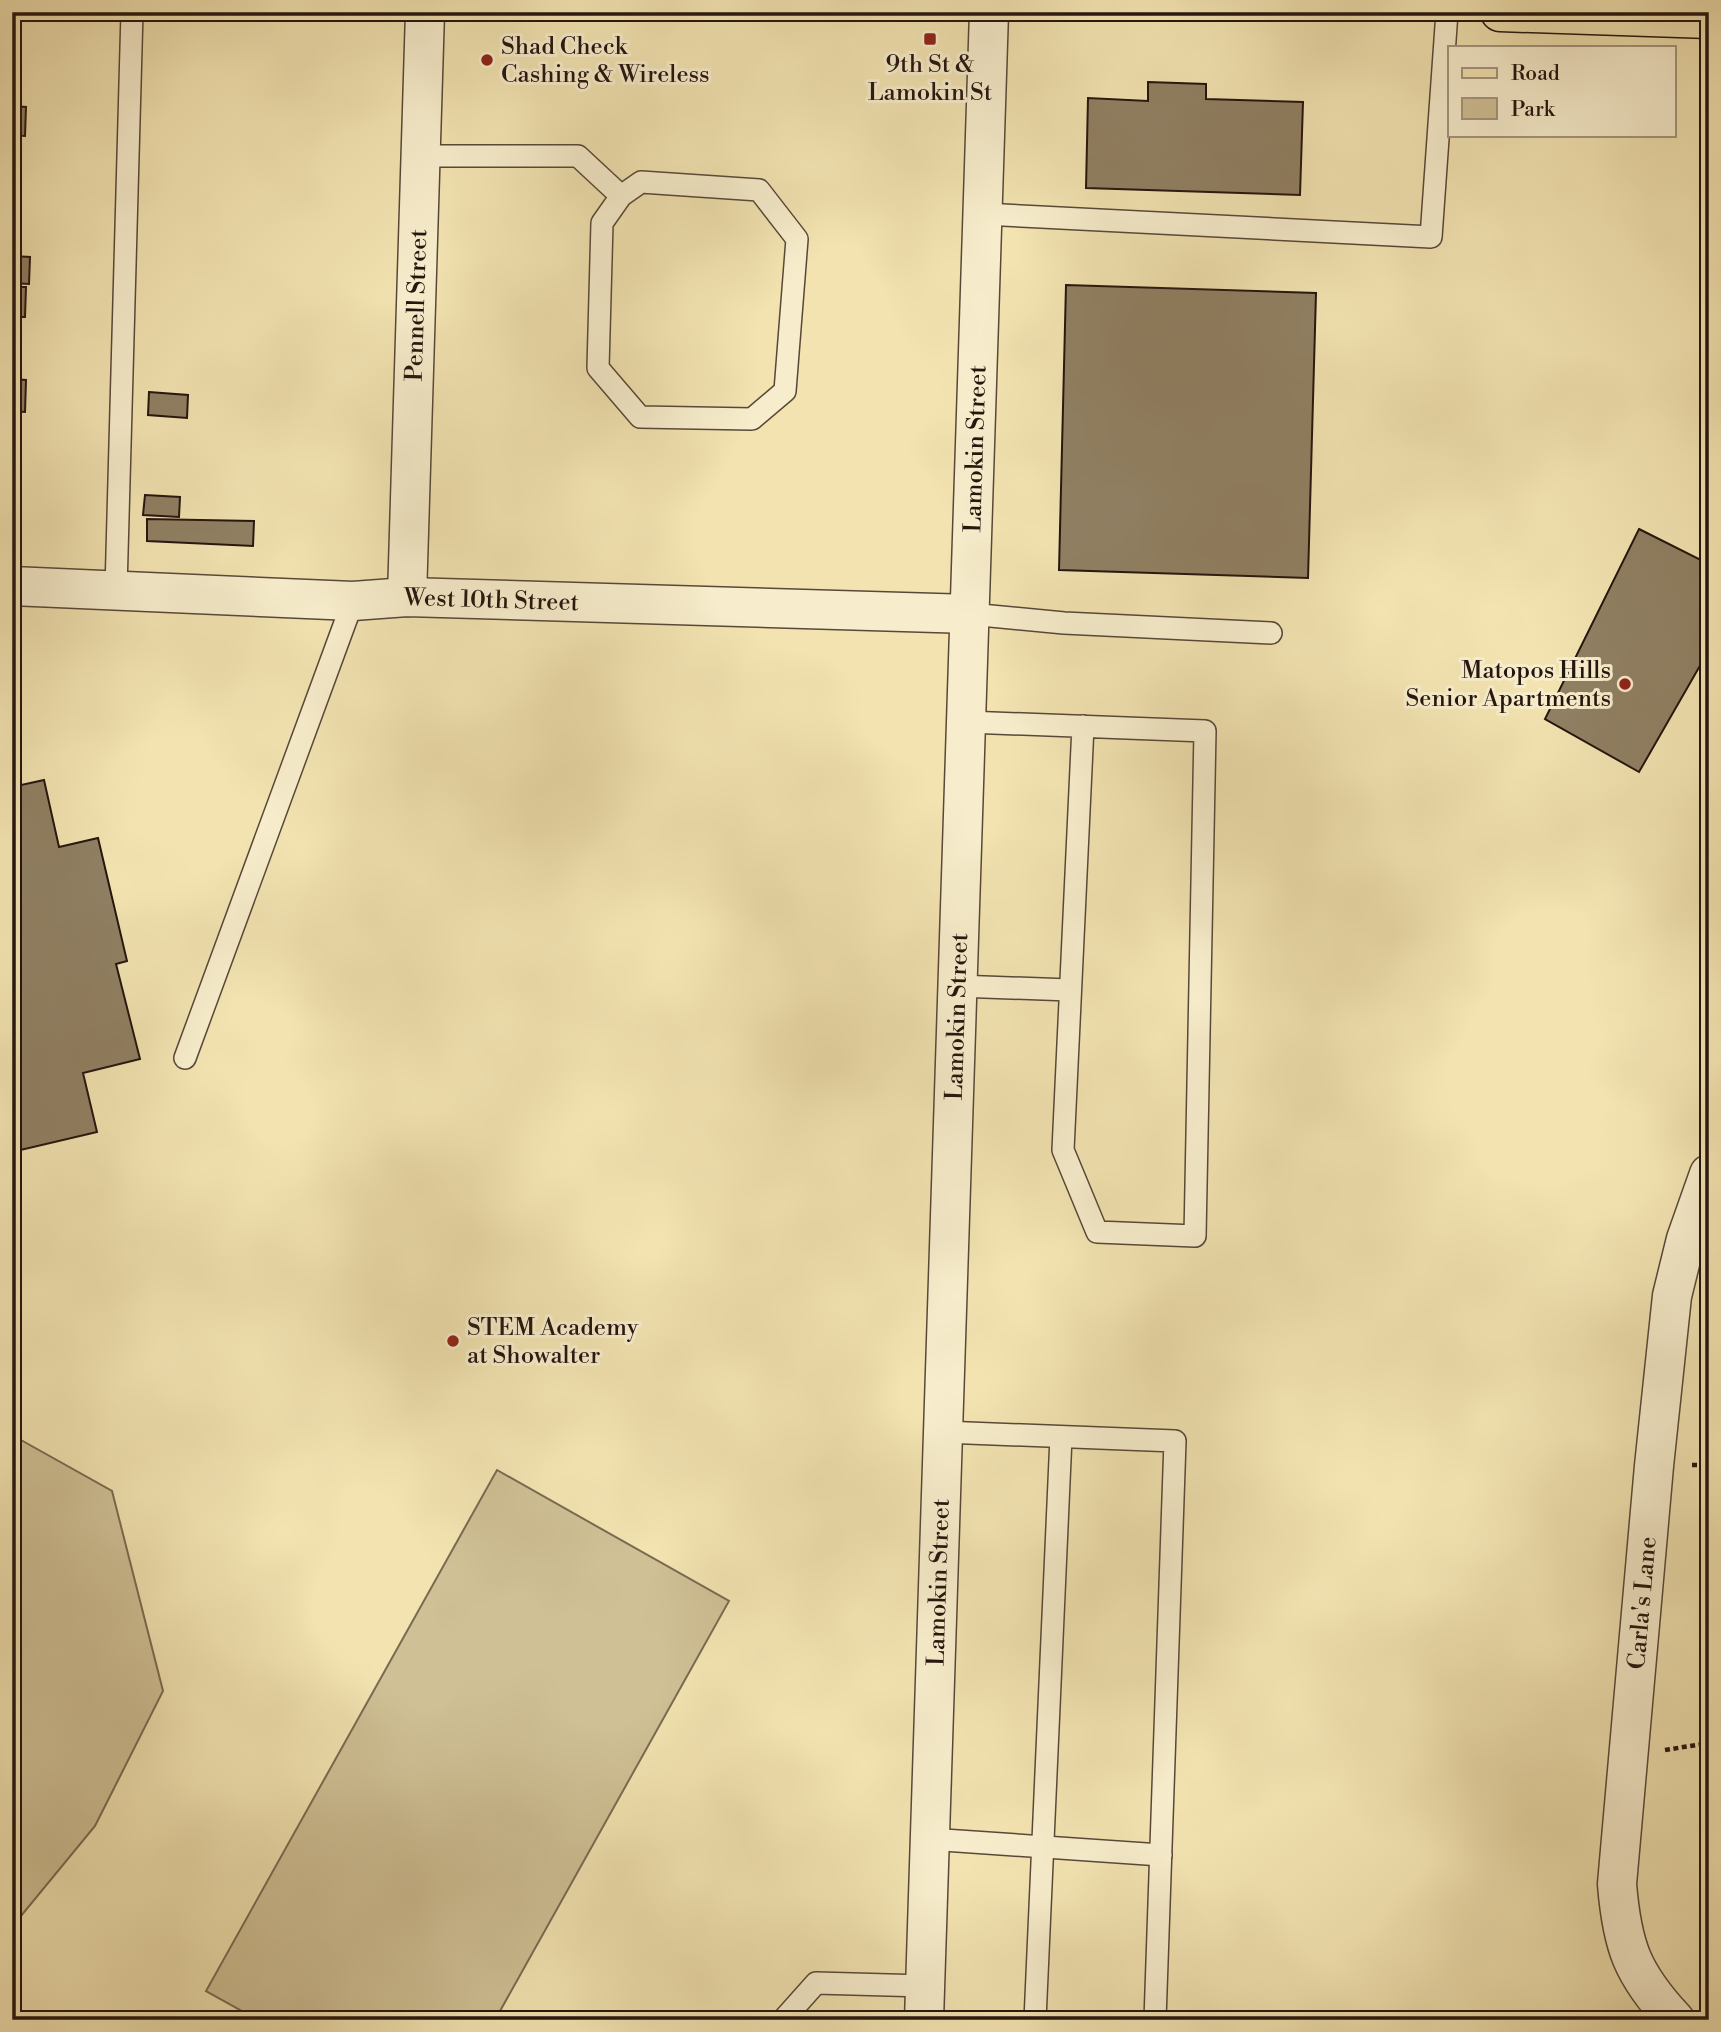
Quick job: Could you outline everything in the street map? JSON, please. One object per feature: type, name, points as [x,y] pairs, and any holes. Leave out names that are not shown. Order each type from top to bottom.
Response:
[{"type":"main road","points":[[1500,12],[1709,19]]},
{"type":"street","name":"Pennell Street","points":[[407,597],[425,12]]},
{"type":"street","name":"Lamokin Street","points":[[924,2003],[989,12]]},
{"type":"street","name":"West 10th Street","points":[[13,587],[116,589],[353,601],[407,597],[970,614]]},
{"type":"street","name":"Carla's Lane","points":[[1675,2020],[1638,1973],[1621,1931],[1617,1884],[1672,1296],[1686,1239],[1709,1174]]},
{"type":"lane","points":[[116,589],[132,12]]},
{"type":"lane","points":[[983,214],[1431,237],[1447,12]]},
{"type":"lane","points":[[422,156],[578,156],[621,197]]},
{"type":"lane","points":[[641,182],[759,190],[797,239],[785,391],[752,419],[640,417],[598,368],[602,223],[621,197],[641,182]]},
{"type":"lane","points":[[185,1058],[353,601]]},
{"type":"lane","points":[[970,614],[1064,623],[1271,633]]},
{"type":"lane","points":[[967,722],[1083,726],[1205,732],[1195,1236],[1097,1232],[1063,1150],[1083,726]]},
{"type":"lane","points":[[957,986],[1070,990]]},
{"type":"lane","points":[[943,1432],[1175,1441],[1155,2020]]},
{"type":"lane","points":[[1035,2020],[1061,1437]]},
{"type":"lane","points":[[929,1839],[1161,1855]]},
{"type":"lane","points":[[783,2020],[816,1983],[924,2003]]},
{"type":"green space","points":[[12,1435],[112,1491],[163,1691],[95,1826],[12,1927]]},
{"type":"green space","points":[[497,1470],[729,1601],[495,2020],[258,2020],[206,1991]]},
{"type":"building","points":[[1148,82],[1206,84],[1206,99],[1303,102],[1300,195],[1086,188],[1088,98],[1148,101]]},
{"type":"building","points":[[12,106],[26,107],[25,136],[12,135]]},
{"type":"building","points":[[12,256],[30,257],[29,284],[12,283]]},
{"type":"building","points":[[1066,285],[1316,293],[1308,578],[1059,570]]},
{"type":"building","points":[[12,287],[26,287],[25,317],[12,317]]},
{"type":"building","points":[[12,379],[26,380],[25,412],[12,411]]},
{"type":"building","points":[[149,392],[188,395],[187,418],[148,415]]},
{"type":"building","points":[[12,442],[20,443],[20,469],[12,469]]},
{"type":"building","points":[[12,475],[20,476],[20,503],[12,503]]},
{"type":"building","points":[[145,495],[180,497],[179,517],[143,515]]},
{"type":"building","points":[[147,519],[254,521],[253,546],[147,541]]},
{"type":"building","name":"Matopos Hills Senior Apartments","points":[[1639,529],[1709,564],[1709,650],[1639,772],[1545,719]]},
{"type":"building","points":[[44,780],[59,847],[98,838],[127,961],[116,964],[140,1059],[83,1073],[97,1132],[12,1152],[12,787]]},
{"type":"place","name":"9th St & Lamokin St","points":[[930,39]]},
{"type":"place","name":"Shad Check Cashing & Wireless","points":[[487,60]]},
{"type":"place","name":"Matopos Hills Senior Apartments","points":[[1625,684]]},
{"type":"place","name":"STEM Academy at Showalter","points":[[453,1341]]}]
